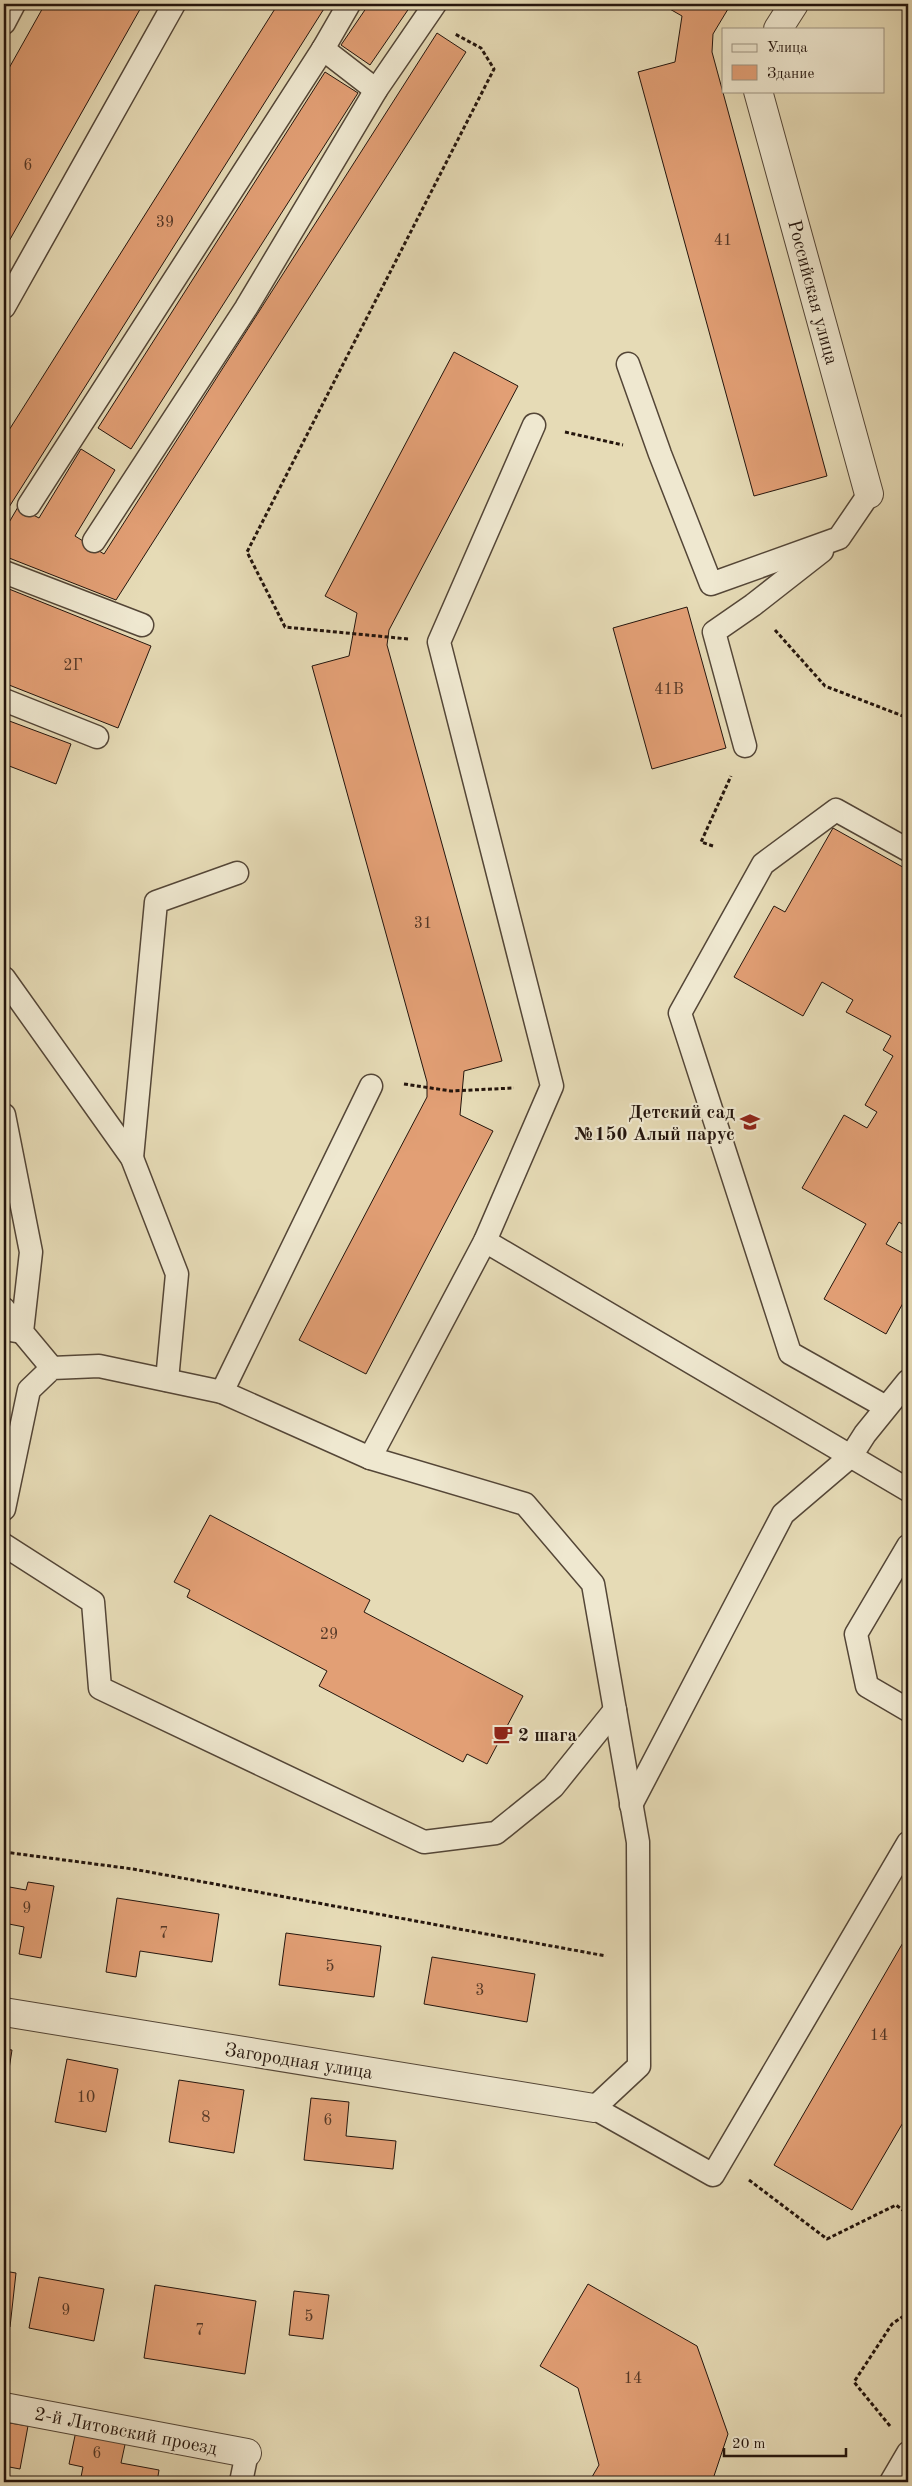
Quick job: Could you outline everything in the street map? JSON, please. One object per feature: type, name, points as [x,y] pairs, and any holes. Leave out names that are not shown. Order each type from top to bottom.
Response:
[{"type":"street","points":[[779,28],[794,4]]},
{"type":"street","name":"Российская улица","points":[[758,92],[869,494]]},
{"type":"street","name":"Загородная улица","points":[[4,2012],[594,2108]]},
{"type":"street","name":"2-й Литовский проезд","points":[[4,2408],[247,2453]]},
{"type":"lane","points":[[4,23],[14,4]]},
{"type":"lane","points":[[4,306],[174,4]]},
{"type":"lane","points":[[29,505],[323,49],[349,4]]},
{"type":"lane","points":[[94,541],[246,308],[376,90],[430,11]]},
{"type":"lane","points":[[323,49],[376,90]]},
{"type":"lane","points":[[628,364],[660,454],[711,584],[839,538]]},
{"type":"lane","points":[[370,1458],[485,1241],[552,1086],[438,642],[534,425]]},
{"type":"lane","points":[[745,746],[714,632],[753,605],[839,538],[869,494]]},
{"type":"lane","points":[[4,572],[142,625]]},
{"type":"lane","points":[[4,700],[97,737]]},
{"type":"lane","points":[[886,1407],[790,1353],[680,1012],[763,864],[836,810],[908,850]]},
{"type":"lane","points":[[132,1158],[156,902],[237,873]]},
{"type":"lane","points":[[4,978],[132,1158],[177,1274],[167,1380]]},
{"type":"lane","points":[[222,1392],[371,1086]]},
{"type":"lane","points":[[4,1115],[31,1252],[13,1330]]},
{"type":"lane","points":[[485,1241],[908,1490]]},
{"type":"lane","points":[[4,1309],[13,1330],[52,1368]]},
{"type":"lane","points":[[4,1509],[29,1390],[52,1368],[99,1366],[222,1392],[370,1458],[525,1504],[593,1584],[638,1842],[639,2066],[594,2108],[714,2175],[908,1843]]},
{"type":"lane","points":[[631,1805],[783,1514],[851,1456],[865,1434],[908,1381]]},
{"type":"lane","points":[[4,1545],[93,1602],[100,1688],[424,1842],[496,1833],[553,1787],[615,1710]]},
{"type":"lane","points":[[908,1546],[856,1634],[867,1686],[908,1710]]},
{"type":"lane","points":[[241,2482],[247,2453]]},
{"type":"lane","points":[[891,2482],[908,2453]]},
{"type":"path","points":[[430,11],[481,48],[494,68],[247,552],[285,627],[438,642]]},
{"type":"path","points":[[534,425],[660,454]]},
{"type":"path","points":[[753,605],[825,686],[908,718]]},
{"type":"path","points":[[713,846],[701,842],[745,746]]},
{"type":"path","points":[[371,1086],[389,1082],[452,1092],[552,1086]]},
{"type":"path","points":[[4,1852],[133,1870],[639,1962]]},
{"type":"path","points":[[722,2160],[827,2239],[896,2205],[908,2214]]},
{"type":"path","points":[[896,2433],[854,2382],[892,2324],[908,2313]]},
{"type":"building","points":[[45,4],[143,4],[4,250],[4,77]]},
{"type":"building","points":[[278,4],[327,4],[4,515],[4,438]]},
{"type":"building","points":[[369,4],[412,4],[370,65],[341,45]]},
{"type":"building","points":[[661,4],[731,4],[713,34],[712,52],[827,476],[754,496],[638,72],[675,62],[682,16]]},
{"type":"building","points":[[437,33],[466,52],[116,600],[4,556],[4,531],[18,507],[39,518],[81,449],[115,470],[75,536],[104,554]]},
{"type":"building","points":[[325,72],[358,93],[131,449],[98,428]]},
{"type":"building","points":[[454,352],[518,386],[389,630],[387,645],[502,1061],[464,1071],[460,1115],[493,1131],[366,1374],[299,1340],[427,1097],[427,1082],[312,666],[349,656],[357,613],[325,596]]},
{"type":"building","points":[[4,587],[151,646],[118,728],[4,683]]},
{"type":"building","points":[[687,607],[726,748],[652,769],[613,628]]},
{"type":"building","points":[[4,719],[71,744],[56,784],[4,764]]},
{"type":"building","points":[[833,828],[908,870],[908,1228],[899,1222],[886,1244],[908,1256],[908,1294],[886,1334],[824,1299],[866,1224],[802,1188],[844,1115],[867,1128],[877,1112],[865,1105],[893,1056],[883,1050],[891,1036],[846,1012],[853,1000],[822,982],[803,1016],[734,977],[774,906],[785,912]]},
{"type":"building","points":[[210,1515],[370,1600],[364,1612],[523,1696],[487,1764],[467,1754],[463,1762],[319,1686],[327,1671],[187,1597],[190,1590],[174,1582]]},
{"type":"building","points":[[28,1882],[54,1886],[41,1958],[19,1954],[24,1927],[4,1923],[4,1886],[26,1890]]},
{"type":"building","points":[[117,1898],[219,1914],[212,1962],[140,1951],[136,1977],[106,1972]]},
{"type":"building","points":[[286,1933],[381,1946],[374,1997],[279,1985]]},
{"type":"building","points":[[908,1934],[908,2114],[852,2210],[774,2165]]},
{"type":"building","points":[[432,1957],[535,1974],[527,2022],[424,2004]]},
{"type":"building","points":[[4,2049],[12,2050],[4,2101]]},
{"type":"building","points":[[67,2059],[118,2069],[106,2132],[55,2122]]},
{"type":"building","points":[[179,2080],[244,2090],[234,2153],[169,2142]]},
{"type":"building","points":[[311,2098],[349,2102],[346,2136],[396,2141],[393,2169],[304,2160]]},
{"type":"building","points":[[4,2271],[16,2273],[10,2327],[4,2326]]},
{"type":"building","points":[[39,2277],[104,2289],[94,2341],[29,2328]]},
{"type":"building","points":[[588,2284],[697,2346],[728,2434],[712,2482],[589,2482],[599,2465],[578,2388],[540,2366]]},
{"type":"building","points":[[155,2285],[256,2301],[245,2374],[144,2358]]},
{"type":"building","points":[[294,2291],[329,2295],[323,2339],[289,2335]]},
{"type":"building","points":[[4,2422],[28,2426],[20,2469],[4,2466]]},
{"type":"building","points":[[76,2431],[126,2440],[121,2463],[159,2470],[157,2482],[80,2482],[83,2467],[69,2464]]},
{"type":"place","name":"Детский сад №150 Алый парус","points":[[750,1122]]},
{"type":"place","name":"2 шага","points":[[503,1734]]}]
